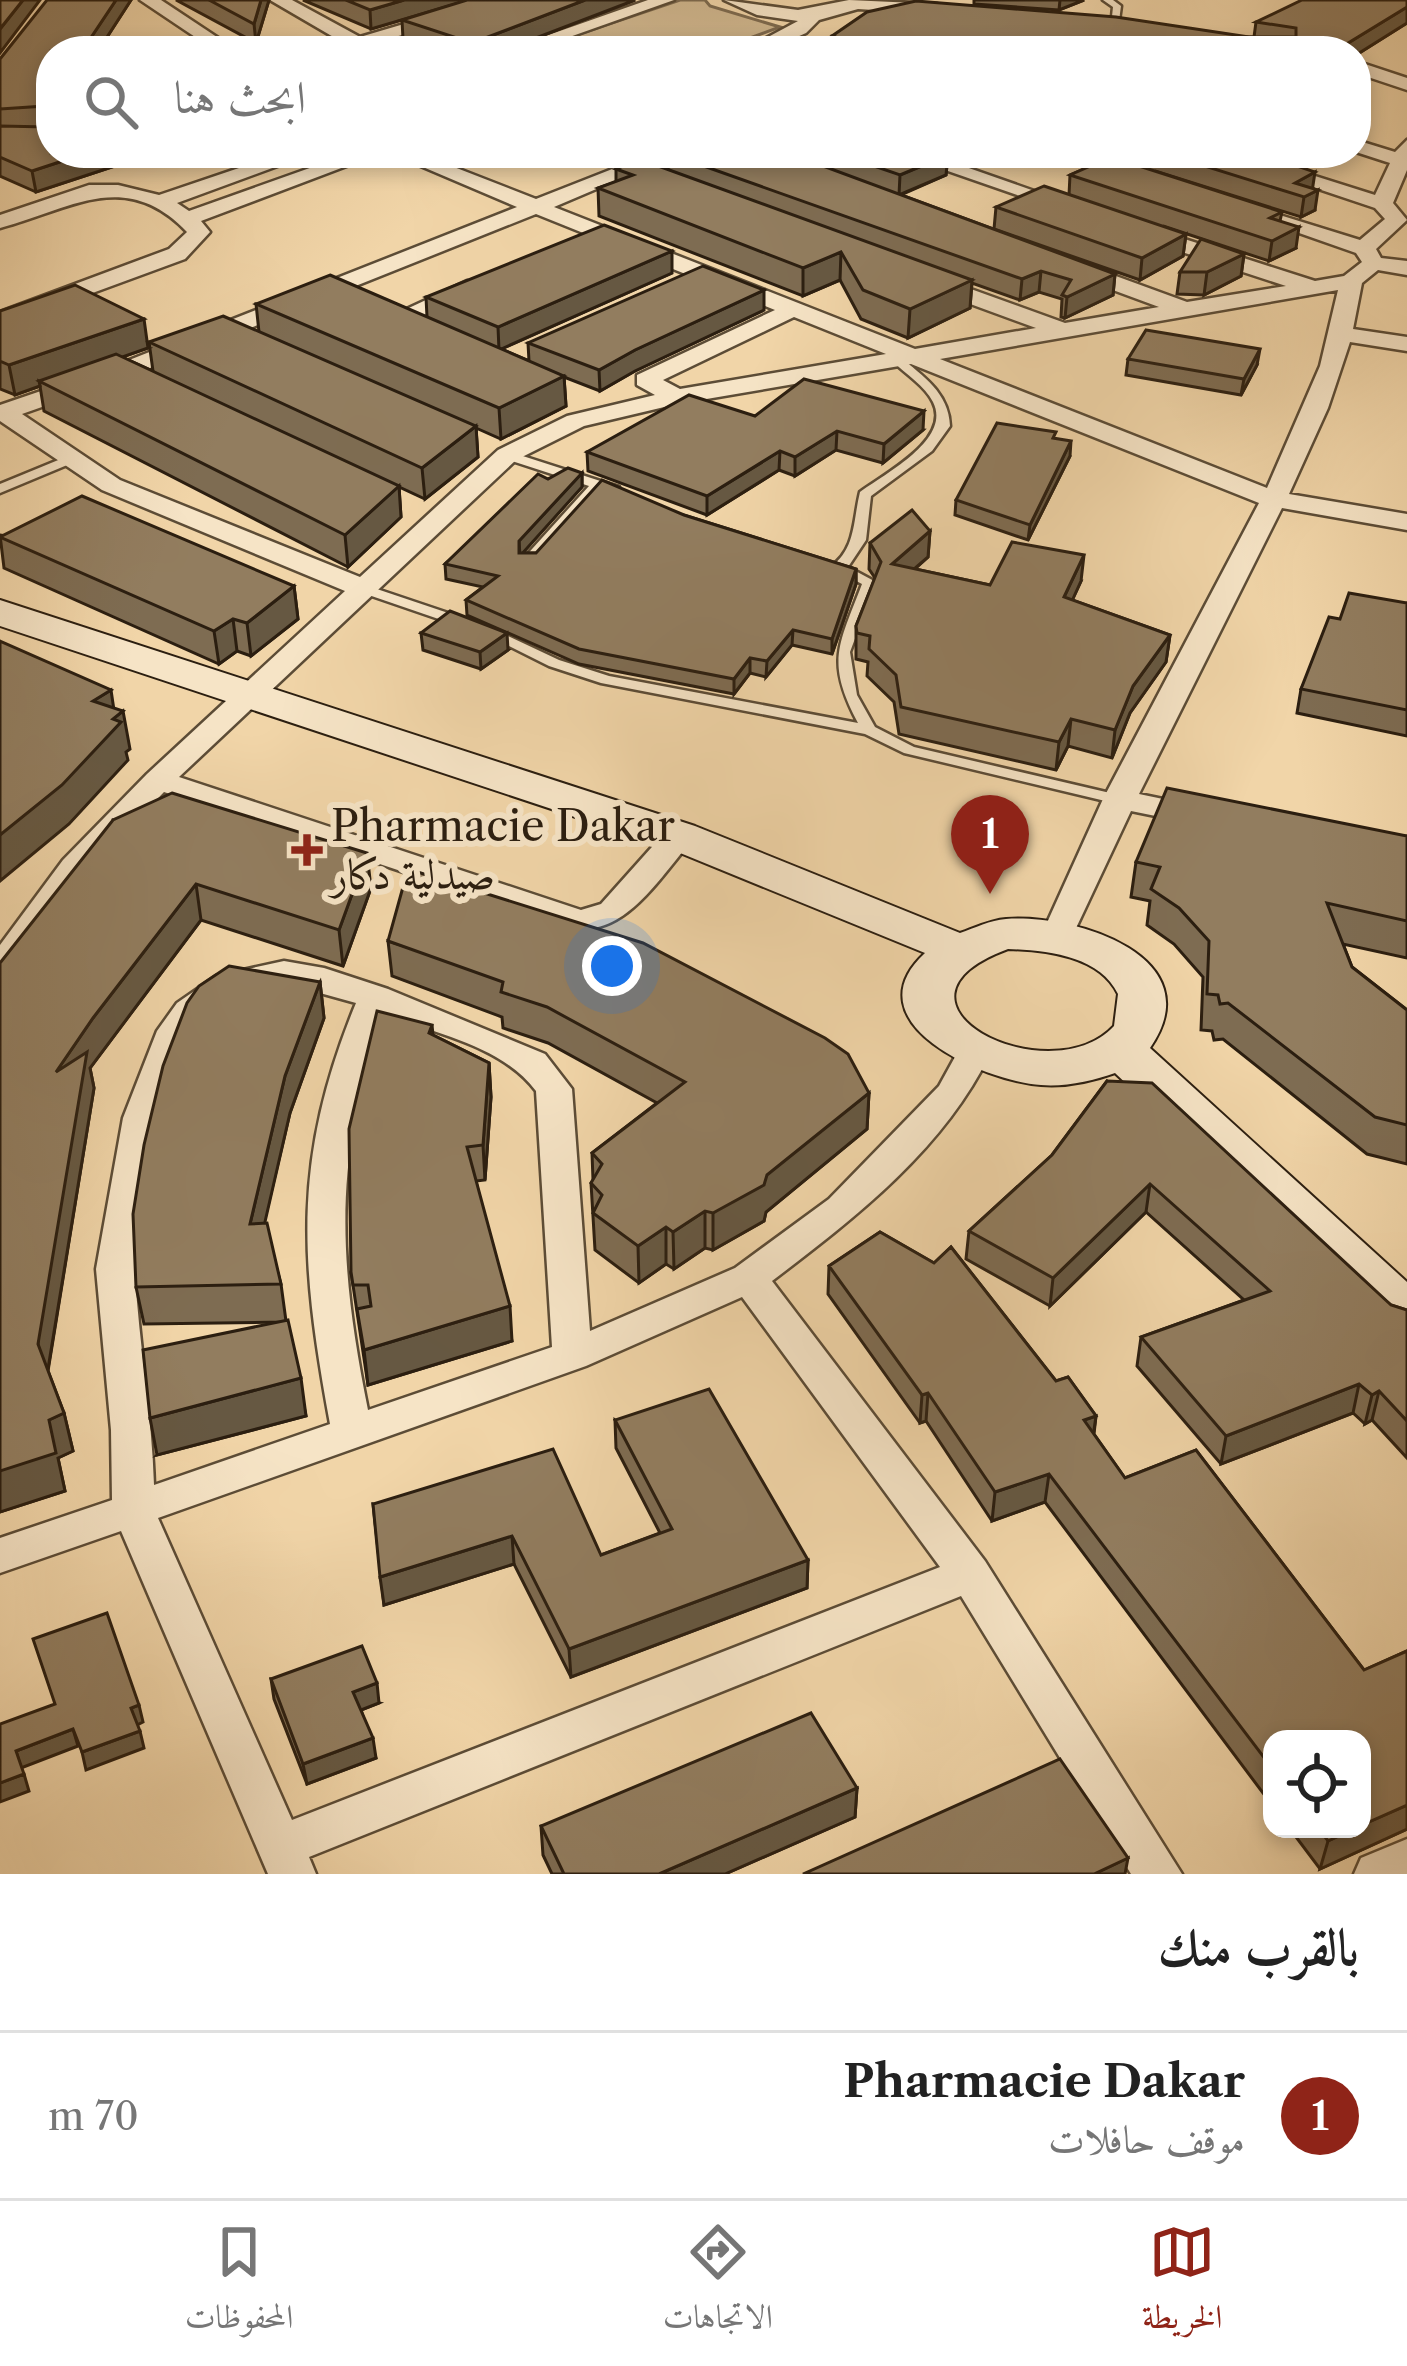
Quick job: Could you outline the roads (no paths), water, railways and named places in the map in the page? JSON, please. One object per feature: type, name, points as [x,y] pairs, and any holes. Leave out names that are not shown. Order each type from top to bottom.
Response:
[{"type":"street","points":[[149,0],[205,36]]},
{"type":"street","points":[[279,0],[345,36]]},
{"type":"street","points":[[428,0],[462,14]]},
{"type":"street","points":[[401,36],[503,0]]},
{"type":"street","points":[[557,36],[665,0]]},
{"type":"street","points":[[734,0],[772,13],[815,14],[860,2],[965,12]]},
{"type":"street","points":[[591,4],[622,14]]},
{"type":"street","points":[[783,36],[815,14]]},
{"type":"street","points":[[1106,25],[1137,29]]},
{"type":"street","points":[[1371,72],[1407,84]]},
{"type":"street","points":[[1057,936],[1118,799],[1272,500],[1344,334],[1351,280],[1395,215],[1403,161],[1371,151]]},
{"type":"street","points":[[157,203],[259,168]]},
{"type":"street","points":[[0,222],[86,191],[157,203],[190,218],[329,168]]},
{"type":"street","points":[[438,168],[1272,500],[1407,522]]},
{"type":"street","points":[[952,168],[1085,212]]},
{"type":"street","points":[[1111,168],[1166,185]]},
{"type":"street","points":[[1263,168],[1395,215]]},
{"type":"street","points":[[362,588],[160,508],[68,460],[3,412],[122,371],[626,169],[670,186]]},
{"type":"street","points":[[1210,199],[1407,268]]},
{"type":"street","points":[[0,320],[177,254],[198,239],[190,218]]},
{"type":"street","points":[[1108,220],[1310,287]]},
{"type":"street","points":[[565,246],[601,232]]},
{"type":"street","points":[[1043,257],[1189,310]]},
{"type":"street","points":[[670,287],[707,272]]},
{"type":"street","points":[[914,275],[1069,333]]},
{"type":"street","points":[[379,311],[492,277]]},
{"type":"street","points":[[0,968],[74,867],[158,780],[362,588],[426,514],[496,451],[628,407],[677,397],[1069,333],[1351,280]]},
{"type":"street","points":[[328,287],[436,337]]},
{"type":"street","points":[[628,407],[582,401],[645,380],[796,308]]},
{"type":"street","points":[[220,329],[261,347]]},
{"type":"street","points":[[1344,334],[1407,344]]},
{"type":"street","points":[[122,371],[161,389]]},
{"type":"street","points":[[645,380],[677,397]]},
{"type":"street","points":[[0,612],[247,698],[679,836],[957,949]]},
{"type":"street","points":[[158,780],[580,920],[613,911],[679,836]]},
{"type":"street","points":[[1118,799],[1229,823]]},
{"type":"street","points":[[1003,934],[1057,936],[1118,963],[1137,984],[1144,1007],[1138,1030],[1120,1050],[1068,1069],[1035,1070],[974,1054],[950,1038],[927,1000],[928,981],[957,949],[1003,934]]},
{"type":"street","points":[[572,1355],[555,1102],[547,1077],[507,1047],[312,975],[260,975],[208,995],[174,1031],[141,1118],[117,1246],[133,1510],[287,1860],[970,1574]]},
{"type":"street","points":[[352,1432],[329,1318],[320,1197],[350,1054],[376,997]]},
{"type":"street","points":[[1120,1050],[1407,1315]]},
{"type":"street","points":[[0,1556],[572,1355],[749,1277],[842,1208],[909,1143],[954,1092],[974,1054]]},
{"type":"street","points":[[749,1277],[970,1574],[1158,1874]]},
{"type":"street","points":[[1378,1874],[1407,1861]]},
{"type":"lane","points":[[926,8],[946,0]]},
{"type":"lane","points":[[1106,25],[1117,6],[1107,0]]},
{"type":"lane","points":[[841,568],[860,540],[865,495],[928,448],[944,426],[942,407],[907,357]]},
{"type":"lane","points":[[496,451],[630,494]]},
{"type":"lane","points":[[0,489],[68,460]]},
{"type":"lane","points":[[528,562],[597,484]]},
{"type":"lane","points":[[820,562],[869,582],[843,652],[850,695],[869,730]]},
{"type":"lane","points":[[362,588],[482,630],[574,671],[869,730],[909,750],[1118,799]]},
{"type":"place","name":"Pharmacie Dakar صيدلية دكار","points":[[307,850]]},
{"type":"place","name":"Pharmacie Dakar","points":[[990,894]]}]
